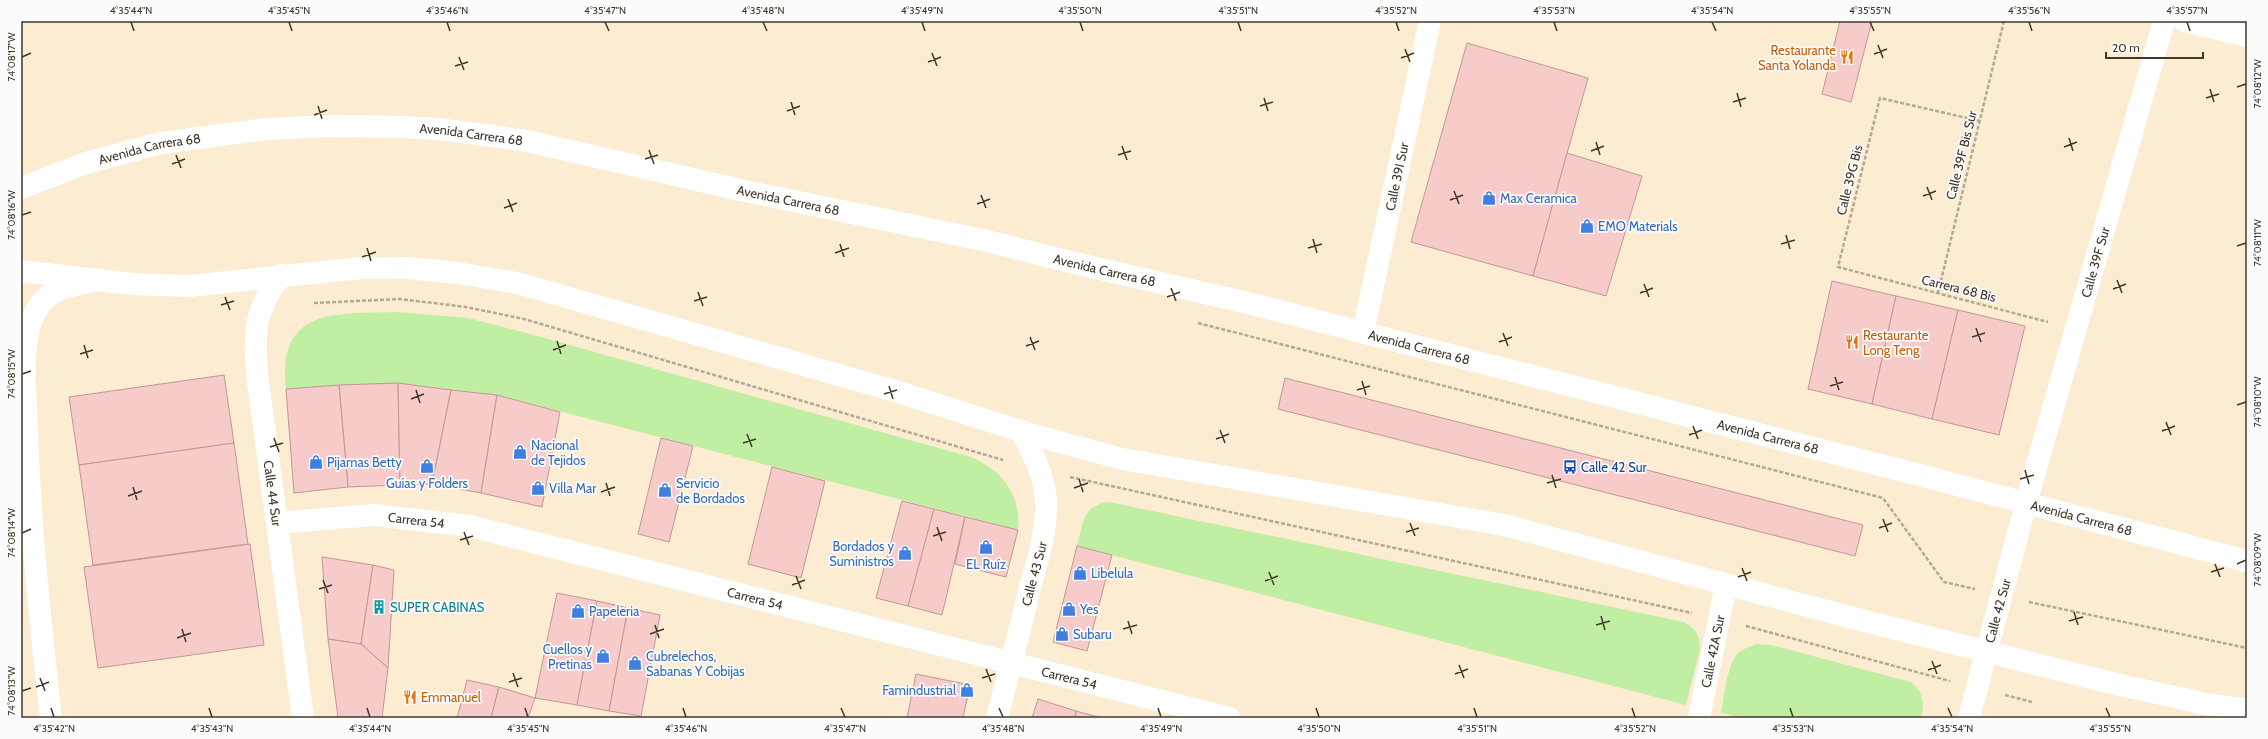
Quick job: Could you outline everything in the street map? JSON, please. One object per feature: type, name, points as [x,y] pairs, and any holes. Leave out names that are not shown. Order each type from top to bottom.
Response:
[{"type":"main road","name":"Calle 39I Sur","points":[[1362,333],[1430,21]]},
{"type":"main road","name":"Calle 39F Sur","points":[[2026,503],[2164,21]]},
{"type":"main road","points":[[2184,21],[2247,36]]},
{"type":"main road","name":"Avenida Carrera 68","points":[[21,188],[86,163],[161,143],[268,129],[332,126],[440,129],[527,141],[745,191],[983,240],[1070,262],[1248,303],[2247,561]]},
{"type":"main road","points":[[21,271],[132,284],[190,286],[282,275],[362,268],[408,268],[458,273],[517,283],[895,391],[1021,431],[1122,459],[1504,525],[1726,585],[1986,652],[2206,704],[2247,710]]},
{"type":"main road","name":"Calle 44 Sur","points":[[282,275],[264,298],[260,311],[255,346],[257,374],[303,718]]},
{"type":"main road","points":[[51,718],[38,603],[29,485],[26,382],[27,343],[32,318],[40,304],[60,290],[74,285],[99,280]]},
{"type":"main road","name":"Calle 43 Sur","points":[[997,718],[1043,535],[1046,508],[1044,487],[1039,469],[1021,431]]},
{"type":"main road","name":"Calle 42 Sur","points":[[1969,718],[2026,503]]},
{"type":"main road","name":"Carrera 54","points":[[277,523],[374,514],[470,526],[1228,718]]},
{"type":"main road","name":"Calle 42A Sur","points":[[1699,718],[1726,585]]},
{"type":"path","name":"Calle 39F Bis Sur","points":[[1938,293],[2004,21]]},
{"type":"path","name":"Calle 39G Bis","points":[[1838,268],[1880,98],[1980,121]]},
{"type":"path","name":"Carrera 68 Bis","points":[[1838,268],[2076,329]]},
{"type":"path","points":[[307,304],[400,299],[466,307],[517,318],[974,452]]},
{"type":"path","points":[[1195,322],[1883,498],[1944,582],[2001,596],[2247,648]]},
{"type":"path","points":[[1112,488],[1719,619],[2032,702]]},
{"type":"green space","points":[[398,312],[468,318],[971,457],[992,469],[1008,486],[1017,506],[1018,530],[497,395],[398,383],[286,389],[286,362],[291,342],[301,329],[316,320],[333,315]]},
{"type":"green space","points":[[1109,502],[1684,622],[1692,627],[1698,636],[1700,649],[1686,705],[1077,546],[1085,517],[1089,511],[1093,507]]},
{"type":"green space","points":[[1757,644],[1771,645],[1911,682],[1918,690],[1922,698],[1923,707],[1921,718],[1742,718],[1721,713],[1726,683],[1733,661],[1745,648]]},
{"type":"building","name":"Restaurante Santa Yolanda","points":[[1840,21],[1872,21],[1851,102],[1822,94]]},
{"type":"building","name":"Max Ceramica","points":[[1467,43],[1588,78],[1533,276],[1411,242]]},
{"type":"building","name":"EMO Materials","points":[[1567,153],[1642,176],[1606,296],[1533,276]]},
{"type":"building","name":"Restaurante Long Teng","points":[[1832,281],[1896,296],[1872,404],[1808,389]]},
{"type":"building","points":[[1896,296],[1958,310],[1932,419],[1872,404]]},
{"type":"building","points":[[1958,310],[2025,326],[1999,435],[1932,419]]},
{"type":"building","points":[[224,375],[234,443],[79,465],[69,397]]},
{"type":"building","name":"Calle 42 Sur","points":[[1285,378],[1863,525],[1855,556],[1278,409]]},
{"type":"building","points":[[398,383],[400,485],[348,487],[339,385]]},
{"type":"building","points":[[398,383],[451,390],[432,484],[400,485]]},
{"type":"building","points":[[339,385],[348,487],[294,493],[286,389]]},
{"type":"building","points":[[451,390],[497,395],[481,493],[432,484]]},
{"type":"building","name":"Nacional de Tejidos","points":[[497,395],[560,412],[542,507],[481,493]]},
{"type":"building","name":"Servicio de Bordados","points":[[661,438],[693,446],[669,542],[638,534]]},
{"type":"building","points":[[234,443],[248,544],[93,565],[79,465]]},
{"type":"building","points":[[772,467],[825,481],[801,578],[748,564]]},
{"type":"building","name":"Bordados y Suministros","points":[[902,501],[934,509],[908,606],[876,598]]},
{"type":"building","points":[[934,509],[965,517],[942,615],[908,606]]},
{"type":"building","name":"EL Ruíz","points":[[965,517],[1018,530],[1006,577],[955,564]]},
{"type":"building","points":[[250,544],[264,645],[98,668],[84,567]]},
{"type":"building","points":[[1077,546],[1112,555],[1087,651],[1053,642]]},
{"type":"building","points":[[322,557],[373,565],[361,644],[328,639]]},
{"type":"building","name":"SUPER CABINAS","points":[[373,565],[394,570],[388,668],[361,644]]},
{"type":"building","points":[[557,593],[597,601],[577,705],[535,698]]},
{"type":"building","name":"Cuellos y Pretinas","points":[[597,601],[628,608],[609,711],[577,705]]},
{"type":"building","name":"Cubrelechos, Sabanas Y Cobijas","points":[[628,608],[660,615],[641,716],[609,711]]},
{"type":"building","points":[[328,639],[361,644],[388,668],[382,718],[338,718]]},
{"type":"building","points":[[916,674],[970,685],[963,718],[907,718]]},
{"type":"building","points":[[467,680],[499,687],[491,718],[457,718]]},
{"type":"building","points":[[499,687],[535,698],[528,718],[491,718]]},
{"type":"building","points":[[1038,699],[1076,711],[1075,718],[1032,718]]},
{"type":"building","points":[[1076,711],[1102,718],[1075,718]]},
{"type":"place","name":"Restaurante Santa Yolanda","points":[[1847,57]]},
{"type":"place","name":"Max Ceramica","points":[[1489,198]]},
{"type":"place","name":"EMO Materials","points":[[1587,226]]},
{"type":"place","name":"Restaurante Long Teng","points":[[1852,342]]},
{"type":"place","name":"Nacional de Tejidos","points":[[520,452]]},
{"type":"place","name":"Pijamas Betty","points":[[316,462]]},
{"type":"place","name":"Guías y Folders","points":[[427,466]]},
{"type":"place","name":"Calle 42 Sur","points":[[1570,467]]},
{"type":"place","name":"Villa Mar","points":[[538,488]]},
{"type":"place","name":"Servicio de Bordados","points":[[665,490]]},
{"type":"place","name":"EL Ruíz","points":[[986,547]]},
{"type":"place","name":"Bordados y Suministros","points":[[905,553]]},
{"type":"place","name":"Libelula","points":[[1080,573]]},
{"type":"place","name":"SUPER CABINAS","points":[[379,607]]},
{"type":"place","name":"Yes","points":[[1069,609]]},
{"type":"place","name":"Papeleria","points":[[578,611]]},
{"type":"place","name":"Subaru","points":[[1062,634]]},
{"type":"place","name":"Cuellos y Pretinas","points":[[603,656]]},
{"type":"place","name":"Cubrelechos, Sabanas Y Cobijas","points":[[635,663]]},
{"type":"place","name":"Famindustrial","points":[[967,690]]},
{"type":"place","name":"Emmanuel","points":[[410,697]]}]
